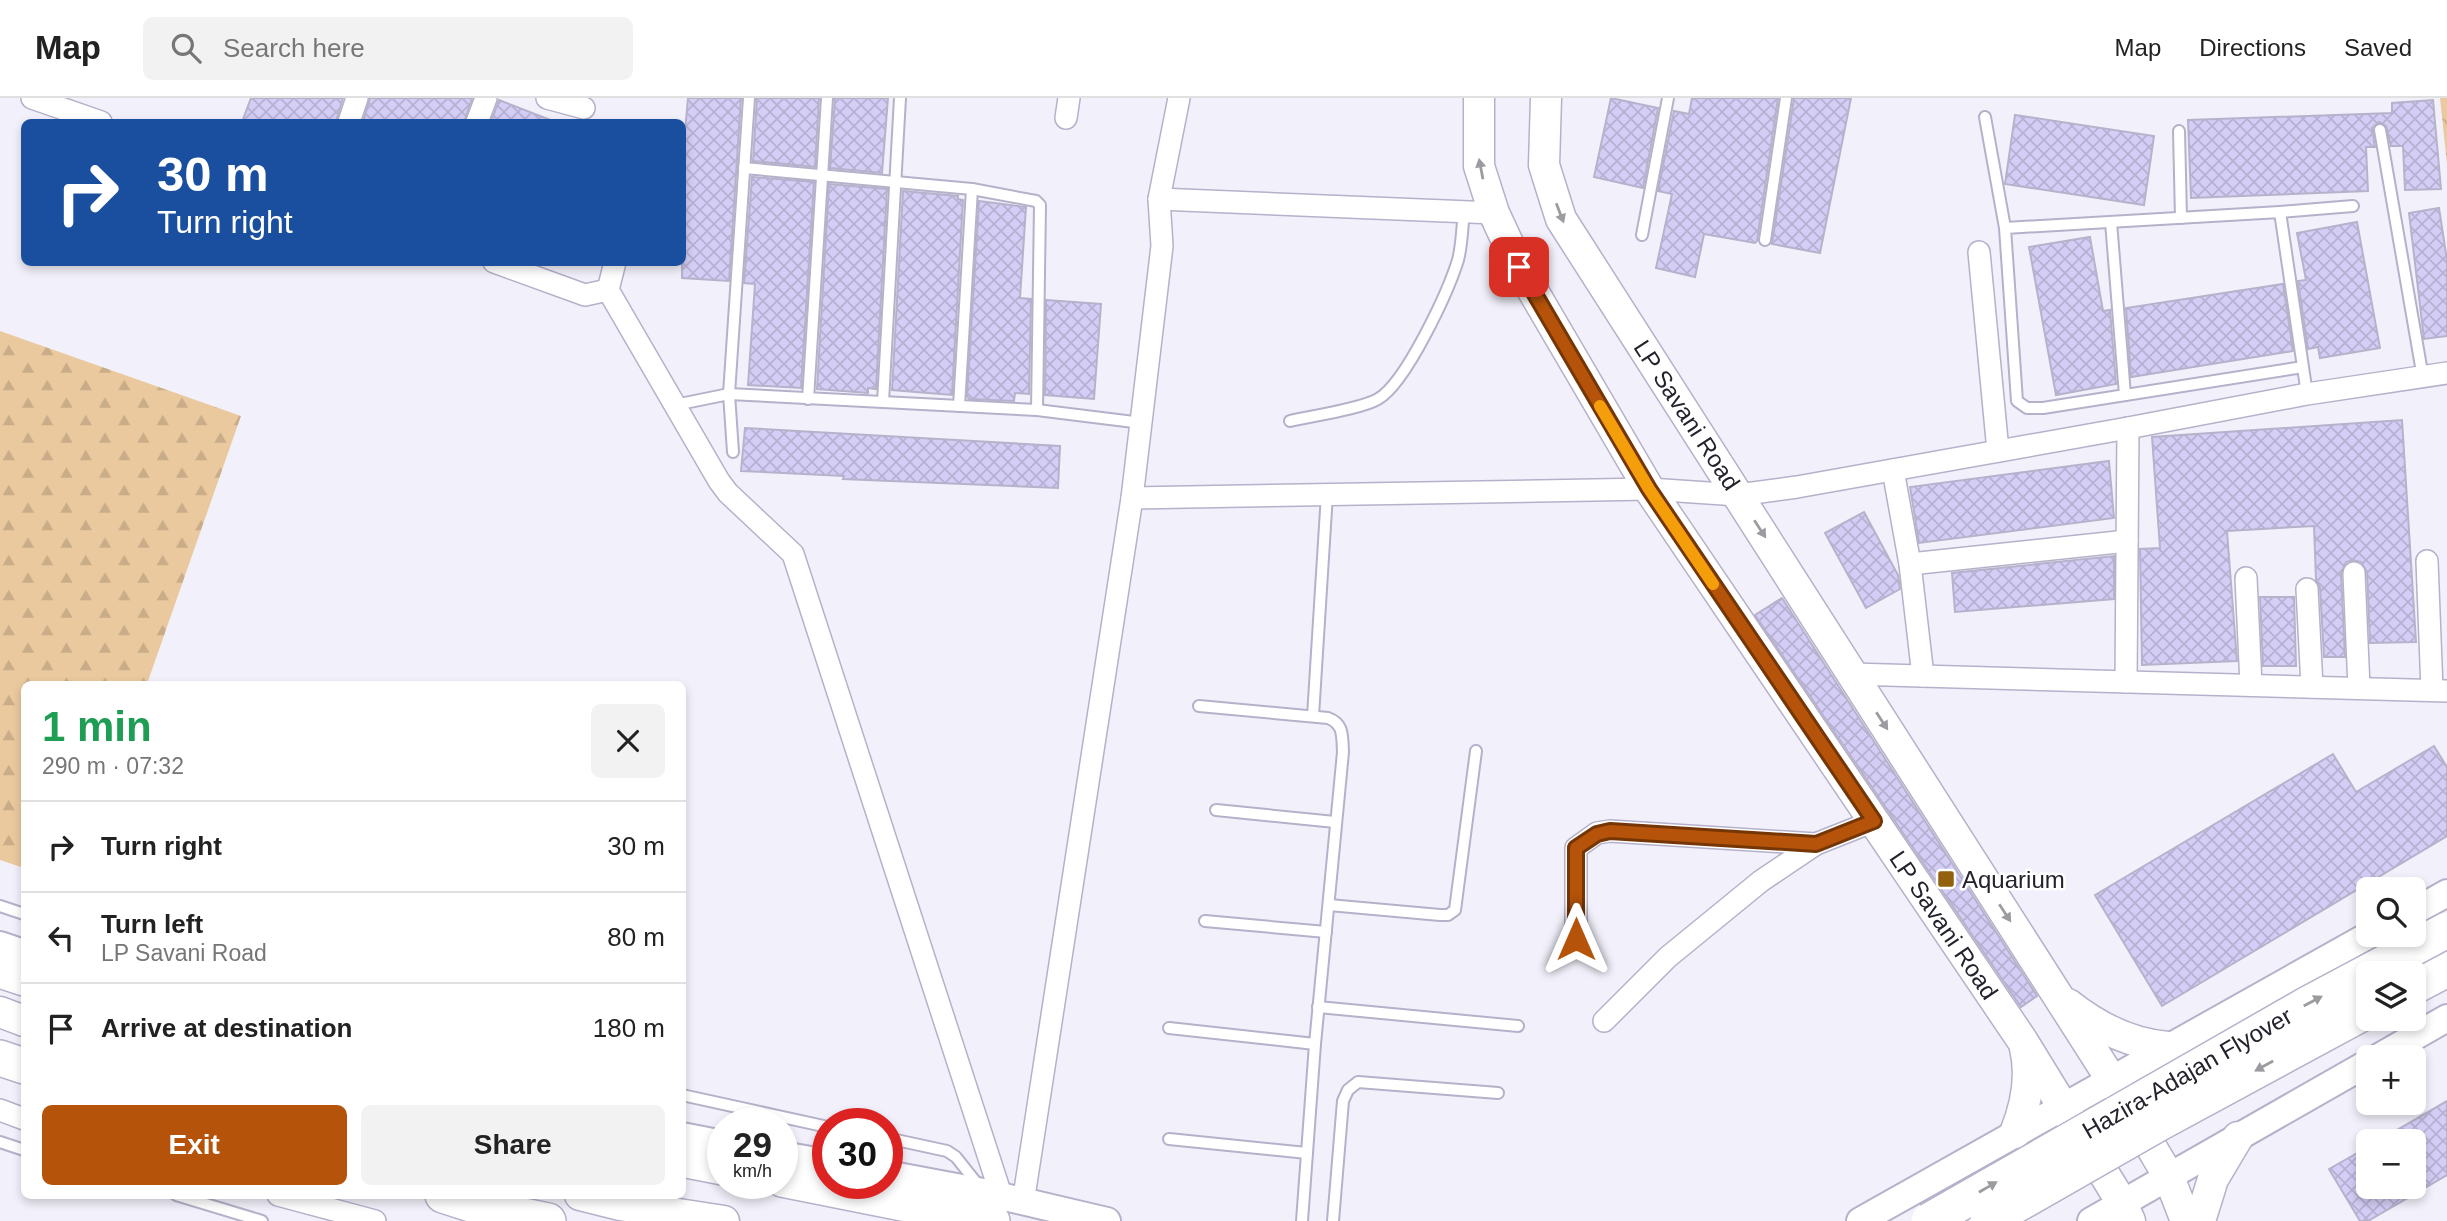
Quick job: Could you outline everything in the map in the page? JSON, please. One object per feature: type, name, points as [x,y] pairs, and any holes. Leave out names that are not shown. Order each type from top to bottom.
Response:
[{"type":"highway","name":"Hazira-Adajan Flyover","points":[[1929,1221],[2308,1004],[2447,930]]},
{"type":"highway","points":[[2426,980],[2447,969]]},
{"type":"highway","points":[[0,970],[21,977]]},
{"type":"highway","name":"Hazira-Adajan Flyover","points":[[1989,1221],[2161,1122],[2356,1016]]},
{"type":"highway","points":[[0,1058],[21,1065]]},
{"type":"highway","points":[[686,1160],[707,1164]]},
{"type":"highway","points":[[798,1181],[1000,1203]]},
{"type":"highway","points":[[455,1199],[548,1221]]},
{"type":"main road","name":"LP Savani Road","points":[[1479,98],[1479,166],[1494,213],[1519,267],[1649,489],[2022,1040],[2126,1212]]},
{"type":"main road","name":"LP Savani Road","points":[[1546,98],[1544,165],[1562,219],[2111,1079],[2169,1177],[2186,1221]]},
{"type":"main road","points":[[2059,998],[2085,1017],[2120,1035],[2151,1046],[2168,1047]]},
{"type":"main road","points":[[0,1012],[21,1020]]},
{"type":"main road","points":[[2015,1133],[2028,1090],[2027,1057],[2022,1040]]},
{"type":"main road","points":[[2200,1221],[2213,1179],[2238,1138]]},
{"type":"main road","points":[[596,1199],[724,1221]]},
{"type":"street","points":[[32,98],[92,119]]},
{"type":"street","points":[[350,119],[357,98]]},
{"type":"street","points":[[478,119],[486,98]]},
{"type":"street","points":[[547,98],[584,109]]},
{"type":"street","points":[[1000,1203],[1132,498],[1161,246],[1160,199],[1179,98]]},
{"type":"street","points":[[1160,199],[1494,213]]},
{"type":"street","points":[[1979,252],[1998,452]]},
{"type":"street","points":[[505,266],[585,295],[608,290]]},
{"type":"street","points":[[614,266],[608,290],[719,481],[728,493],[793,554],[1000,1203]]},
{"type":"street","points":[[1132,498],[1649,489],[1738,495],[1998,452],[2307,394],[2447,373]]},
{"type":"street","points":[[2126,682],[2128,428]]},
{"type":"street","points":[[1893,470],[1910,564],[1923,676]]},
{"type":"street","points":[[1910,564],[2127,541]]},
{"type":"street","points":[[1852,674],[2440,691],[2427,561]]},
{"type":"street","points":[[2354,573],[2359,688]]},
{"type":"street","points":[[2246,578],[2251,685]]},
{"type":"street","points":[[2307,589],[2312,687]]},
{"type":"street","points":[[1604,1021],[1668,957],[1761,881],[1816,844],[1874,821]]},
{"type":"street","points":[[1576,939],[1576,848],[1597,834],[1610,831],[1816,844]]},
{"type":"street","points":[[2426,905],[2447,893]]},
{"type":"street","points":[[1860,1221],[2356,942]]},
{"type":"street","points":[[0,945],[21,952]]},
{"type":"street","points":[[2400,1045],[2447,1018]]},
{"type":"street","points":[[2091,1221],[2126,1212],[2169,1177],[2356,1070]]},
{"type":"street","points":[[0,1111],[21,1118]]},
{"type":"street","points":[[686,1137],[707,1141]]},
{"type":"street","points":[[903,1178],[1000,1203],[1107,1221]]},
{"type":"street","points":[[293,1199],[375,1221]]},
{"type":"lane","points":[[733,452],[729,394],[749,98]]},
{"type":"lane","points":[[808,399],[827,98]]},
{"type":"lane","points":[[883,402],[900,98]]},
{"type":"lane","points":[[1642,235],[1668,98]]},
{"type":"lane","points":[[1765,240],[1786,98]]},
{"type":"lane","points":[[1985,117],[2005,228],[2017,401],[2027,408],[2043,408],[2304,367]]},
{"type":"lane","points":[[2380,130],[2423,378]]},
{"type":"lane","points":[[2179,131],[2182,218]]},
{"type":"lane","points":[[744,168],[972,189],[1030,198],[1040,205],[1037,410]]},
{"type":"lane","points":[[959,406],[972,189]]},
{"type":"lane","points":[[2005,228],[2353,206]]},
{"type":"lane","points":[[1290,421],[1375,401],[1394,386],[1417,349],[1451,279],[1458,258],[1464,212]]},
{"type":"lane","points":[[2280,212],[2307,394]]},
{"type":"lane","points":[[2111,222],[2125,395]]},
{"type":"lane","points":[[675,405],[729,394],[1037,410],[1142,423]]},
{"type":"lane","points":[[1313,716],[1327,494]]},
{"type":"lane","points":[[1199,706],[1313,716],[1335,720],[1341,728],[1343,752],[1318,1007],[1302,1221]]},
{"type":"lane","points":[[1329,905],[1440,915],[1448,915],[1455,910],[1476,751]]},
{"type":"lane","points":[[1216,810],[1335,822]]},
{"type":"lane","points":[[0,906],[21,913]]},
{"type":"lane","points":[[1205,921],[1326,932]]},
{"type":"lane","points":[[1318,1007],[1518,1026]]},
{"type":"lane","points":[[1169,1028],[1315,1044]]},
{"type":"lane","points":[[1333,1221],[1343,1101],[1348,1090],[1358,1082],[1498,1093]]},
{"type":"lane","points":[[686,1097],[727,1108]]},
{"type":"lane","points":[[1169,1139],[1307,1153]]},
{"type":"lane","points":[[903,1141],[947,1151],[1000,1203]]},
{"type":"lane","points":[[0,1142],[21,1149]]},
{"type":"lane","points":[[189,1199],[261,1221]]},
{"type":"green space","points":[[2440,98],[2447,98],[2447,164]]},
{"type":"green space","points":[[0,331],[241,416],[148,681],[21,681],[21,867],[0,860]]},
{"type":"building","points":[[251,98],[343,98],[337,119],[243,119]]},
{"type":"building","points":[[370,98],[472,99],[465,119],[364,119]]},
{"type":"building","points":[[688,98],[741,98],[729,281],[682,278],[682,266],[686,266]]},
{"type":"building","points":[[757,98],[819,98],[815,167],[753,161]]},
{"type":"building","points":[[835,98],[888,98],[882,173],[830,168]]},
{"type":"building","points":[[1611,98],[1658,108],[1643,188],[1594,177]]},
{"type":"building","points":[[1692,98],[1778,98],[1757,241],[1755,243],[1704,234],[1695,277],[1656,268],[1672,194],[1658,191],[1674,111],[1689,114]]},
{"type":"building","points":[[1794,98],[1851,98],[1820,253],[1772,244]]},
{"type":"building","points":[[499,100],[548,119],[492,119]]},
{"type":"building","points":[[2433,100],[2441,189],[2405,190],[2403,146],[2391,146],[2386,126],[2379,122],[2372,128],[2375,147],[2366,147],[2368,191],[2191,198],[2188,120],[2392,113],[2392,103]]},
{"type":"building","points":[[2015,115],[2154,136],[2144,205],[2005,184]]},
{"type":"building","points":[[752,177],[814,182],[801,388],[748,385],[755,284],[744,283]]},
{"type":"building","points":[[829,184],[887,189],[876,389],[868,388],[868,393],[817,389]]},
{"type":"building","points":[[903,191],[958,196],[958,199],[963,200],[952,395],[892,390]]},
{"type":"building","points":[[979,201],[1026,207],[1020,298],[1031,299],[1029,394],[1015,393],[1014,401],[969,399],[967,396]]},
{"type":"building","points":[[2439,208],[2447,260],[2447,336],[2424,339],[2409,213]]},
{"type":"building","points":[[2357,222],[2380,348],[2320,358],[2318,347],[2308,349],[2298,281],[2306,280],[2297,233]]},
{"type":"building","points":[[2090,237],[2103,311],[2110,310],[2116,384],[2056,395],[2029,247]]},
{"type":"building","points":[[2283,284],[2293,351],[2131,377],[2126,308]]},
{"type":"building","points":[[1046,300],[1101,304],[1094,399],[1045,395]]},
{"type":"building","points":[[2402,420],[2416,642],[2370,643],[2367,572],[2361,562],[2353,560],[2346,562],[2341,573],[2345,657],[2324,657],[2320,588],[2316,580],[2314,526],[2227,531],[2237,661],[2142,665],[2140,549],[2160,548],[2152,437]]},
{"type":"building","points":[[745,428],[1060,446],[1058,488],[843,479],[844,476],[741,471]]},
{"type":"building","points":[[2109,461],[2114,518],[1919,543],[1910,487]]},
{"type":"building","points":[[1864,512],[1898,575],[1900,589],[1866,608],[1825,533]]},
{"type":"building","points":[[2114,556],[2114,599],[1955,612],[1952,573]]},
{"type":"building","points":[[2260,597],[2294,597],[2296,666],[2263,666]]},
{"type":"building","points":[[1782,598],[2037,996],[2021,1007],[1755,615]]},
{"type":"building","points":[[2434,746],[2447,767],[2447,836],[2378,877],[2356,877],[2356,890],[2162,1006],[2095,895],[2333,754],[2356,792]]},
{"type":"building","points":[[2447,1101],[2447,1175],[2426,1187],[2426,1129],[2399,1129]]},
{"type":"building","points":[[2356,1154],[2356,1199],[2406,1199],[2368,1221],[2360,1221],[2329,1169]]},
{"type":"slow traffic","points":[[1600,406],[1649,489],[1713,584]]},
{"type":"place","name":"Aquarium","points":[[1946,879]]},
{"type":"route","points":[[1519,267],[1649,489],[1874,821],[1816,844],[1610,831],[1597,834],[1576,848],[1576,939]]}]
